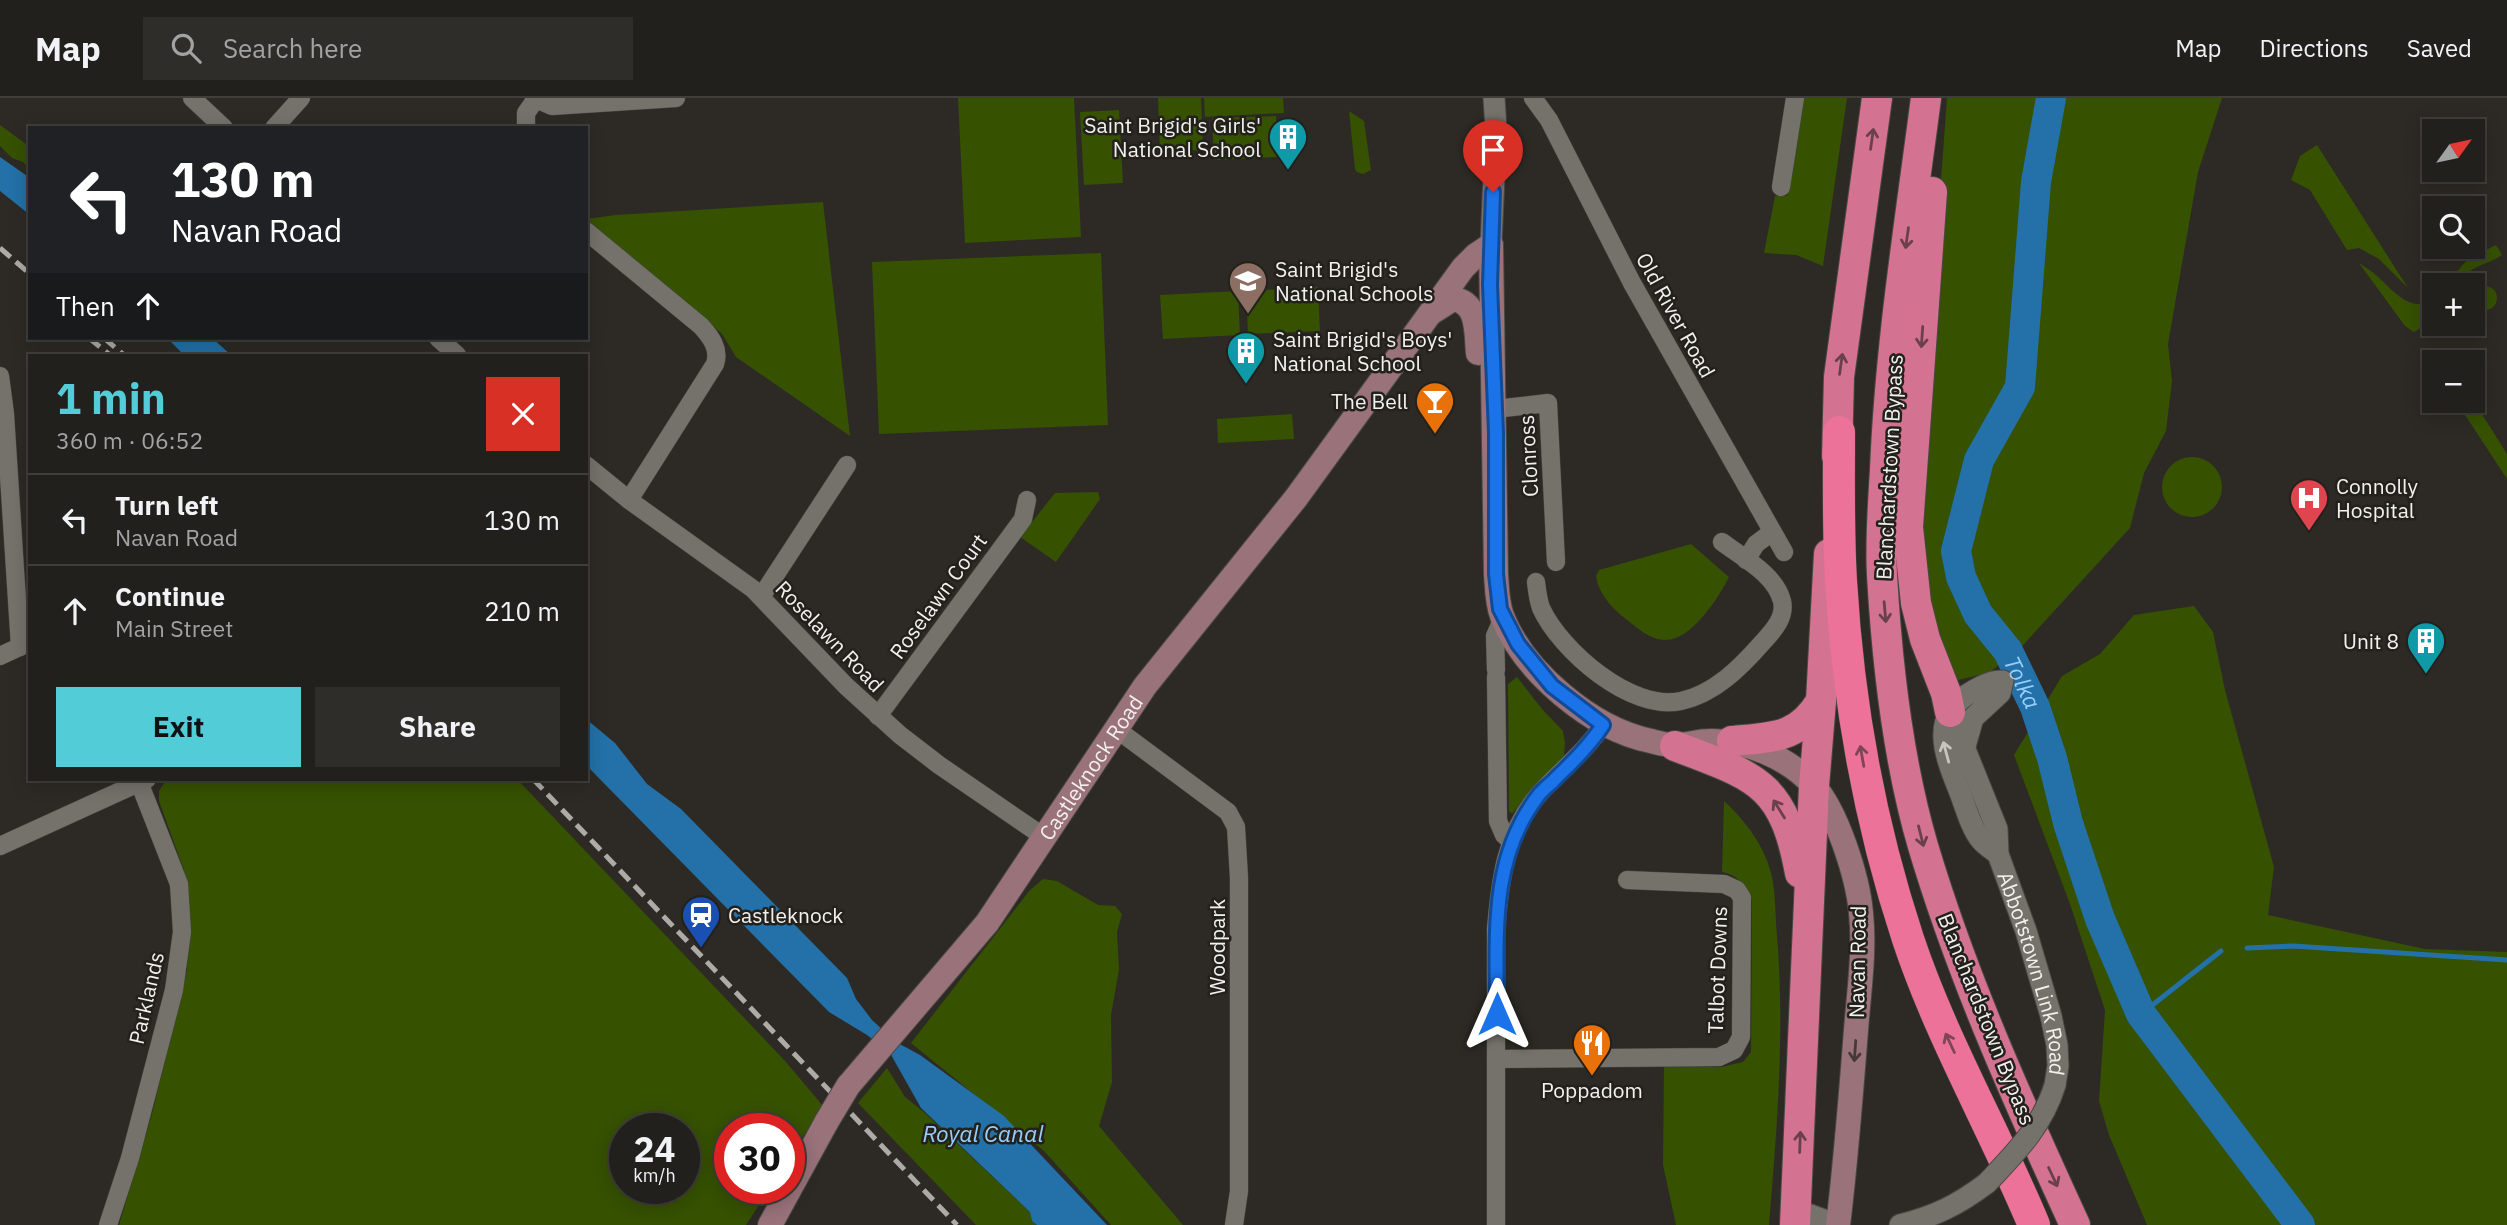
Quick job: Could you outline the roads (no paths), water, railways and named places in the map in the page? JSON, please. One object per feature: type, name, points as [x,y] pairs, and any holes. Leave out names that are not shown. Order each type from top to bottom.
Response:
[{"type":"highway","points":[[1877,98],[1839,377],[1841,579],[1845,637],[1868,792],[1908,941],[1938,1016],[2034,1225]]},
{"type":"highway","name":"Blanchardstown Bypass","points":[[1926,98],[1896,324],[1886,434],[1882,572],[1896,715],[1923,844],[1952,934],[2009,1081],[2075,1225]]},
{"type":"highway","points":[[1941,98],[1908,527],[1916,603],[1925,639],[1951,712]]},
{"type":"highway","points":[[1796,1218],[1814,786],[1839,432]]},
{"type":"highway","points":[[1732,741],[1778,736],[1798,729],[1811,719],[1821,701]]},
{"type":"highway","points":[[1675,746],[1740,771],[1766,789],[1782,811],[1800,871],[1805,996]]},
{"type":"main road","name":"Castleknock Road","points":[[770,1225],[827,1121],[855,1077],[988,923],[1150,680],[1296,498],[1463,268],[1491,245]]},
{"type":"main road","name":"Navan Road","points":[[1491,245],[1496,574],[1503,618],[1518,644],[1552,686],[1603,725],[1635,737],[1675,746],[1705,741],[1732,741],[1770,754],[1814,786],[1828,807],[1842,838],[1854,873],[1861,912],[1861,960],[1847,1154],[1838,1225]]},
{"type":"main road","name":"Castleknock Road","points":[[1425,318],[1453,299],[1466,302],[1470,306],[1475,324],[1481,384],[1495,409]]},
{"type":"street","points":[[192,98],[223,126]]},
{"type":"street","points":[[277,126],[301,98]]},
{"type":"street","points":[[526,126],[526,113],[535,99],[552,106],[676,98]]},
{"type":"street","points":[[1491,245],[1496,129],[1494,98]]},
{"type":"street","name":"Old River Road","points":[[1533,98],[1549,120],[1632,282],[1784,552]]},
{"type":"street","points":[[1781,187],[1795,98]]},
{"type":"street","points":[[588,233],[698,324],[708,334],[717,352],[715,365],[629,500]]},
{"type":"street","points":[[440,340],[456,354]]},
{"type":"street","points":[[0,376],[25,645],[0,656]]},
{"type":"street","name":"Clonross","points":[[1495,409],[1548,403],[1556,562]]},
{"type":"street","points":[[761,597],[847,465]]},
{"type":"street","name":"Roselawn Road","points":[[588,467],[761,597],[878,716],[939,765],[1044,836]]},
{"type":"street","name":"Roselawn Court","points":[[878,716],[1023,519],[1027,500]]},
{"type":"street","points":[[1746,560],[1756,544],[1772,531]]},
{"type":"street","points":[[1536,582],[1540,607],[1558,635],[1583,662],[1635,695],[1654,700],[1680,701],[1700,695],[1724,680],[1749,658],[1772,632],[1781,617],[1782,603],[1767,575],[1722,542]]},
{"type":"street","points":[[1503,618],[1494,639],[1498,821],[1504,835],[1511,841]]},
{"type":"street","points":[[1951,712],[1957,700],[1992,681],[2003,681],[2000,693],[1973,718],[1965,746]]},
{"type":"street","name":"Abbotstown Link Road","points":[[1900,1225],[1938,1214],[1961,1203],[1987,1183],[2040,1123],[2049,1106],[2058,1066],[2051,1016],[2026,931],[1998,854],[1997,830],[1951,712]]},
{"type":"street","name":"Abbotstown Link Road","points":[[1951,712],[1944,728],[1943,748],[1980,839],[1998,854]]},
{"type":"street","points":[[1496,1225],[1496,929],[1500,889],[1511,841],[1518,825],[1541,793],[1590,745],[1603,725]]},
{"type":"street","name":"Woodpark","points":[[1115,729],[1228,812],[1236,827],[1239,878],[1239,1191],[1234,1225]]},
{"type":"street","points":[[0,846],[141,781]]},
{"type":"street","name":"Parklands","points":[[108,1225],[130,1158],[174,990],[183,932],[179,884],[143,781]]},
{"type":"street","name":"Talbot Downs","points":[[1496,1059],[1719,1057],[1734,1050],[1741,1037],[1742,898],[1737,890],[1724,884],[1627,880]]},
{"type":"street","points":[[1796,1218],[1838,1225]]},
{"type":"water","points":[[0,157],[28,177],[28,213],[0,191]]},
{"type":"water","points":[[169,340],[214,340],[230,354],[183,354]]},
{"type":"water","name":"Royal Canal","points":[[588,721],[615,743],[647,784],[681,809],[847,978],[856,999],[872,1020],[896,1042],[920,1055],[1004,1116],[1107,1225],[1037,1225],[1032,1221],[1030,1212],[921,1108],[890,1053],[867,1035],[829,1012],[588,767]]},
{"type":"waterway","name":"Tolka","points":[[2051,98],[2036,182],[2020,387],[1979,460],[1956,551],[1961,577],[1978,614],[2008,651],[2035,707],[2052,758],[2068,823],[2100,919],[2141,1014],[2300,1225]]},
{"type":"waterway","points":[[2247,948],[2293,946],[2507,960]]},
{"type":"waterway","points":[[2141,1014],[2221,951]]},
{"type":"railway","points":[[0,248],[28,272]]},
{"type":"railway","points":[[91,340],[109,354]]},
{"type":"railway","points":[[106,340],[123,354]]},
{"type":"railway","points":[[535,781],[957,1225]]},
{"type":"place","name":"Saint Brigid's Girls' National School","points":[[1288,171]]},
{"type":"place","name":"Saint Brigid's National Schools","points":[[1248,315]]},
{"type":"place","name":"Saint Brigid's Boys' National School","points":[[1246,385]]},
{"type":"place","name":"The Bell","points":[[1435,435]]},
{"type":"place","name":"Connolly Hospital","points":[[2309,532]]},
{"type":"place","name":"Unit 8","points":[[2426,675]]},
{"type":"place","name":"Castleknock","points":[[701,949]]},
{"type":"place","name":"Poppadom","points":[[1592,1077]]}]
